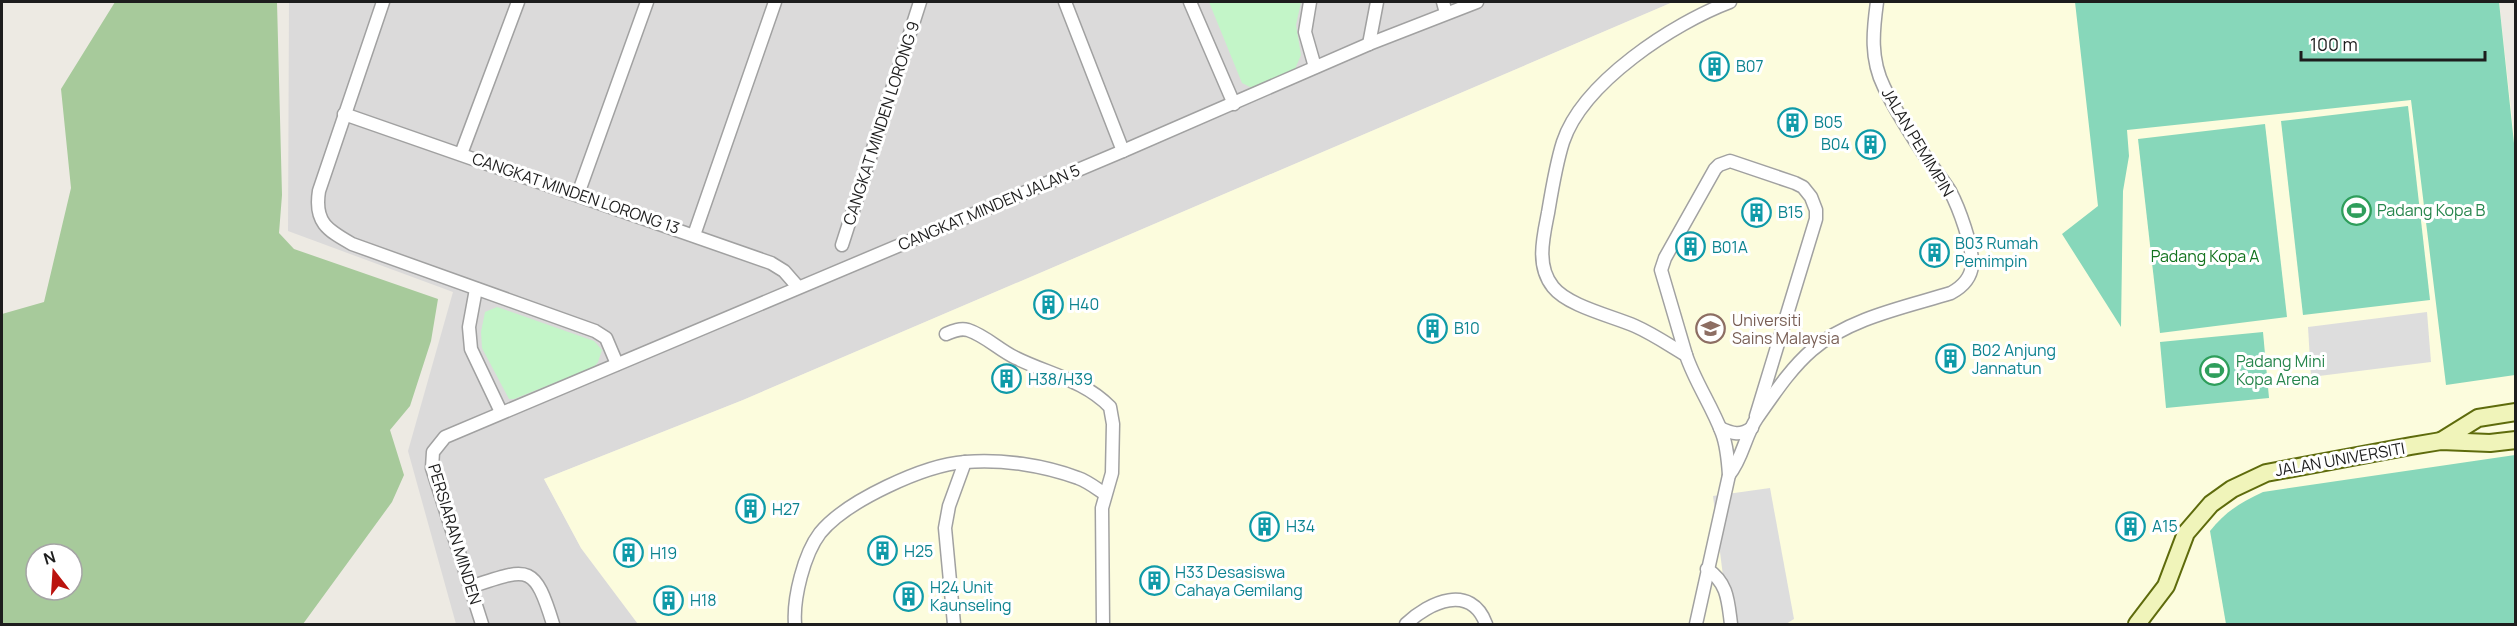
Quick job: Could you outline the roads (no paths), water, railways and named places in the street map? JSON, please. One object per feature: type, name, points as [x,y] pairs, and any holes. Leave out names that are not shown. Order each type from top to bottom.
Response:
[{"type":"street","points":[[383,2],[319,191],[317,205],[322,222],[328,229],[352,244],[595,331],[606,338],[617,364]]},
{"type":"street","points":[[461,154],[518,2]]},
{"type":"street","points":[[578,194],[647,2]]},
{"type":"street","points":[[694,234],[775,2]]},
{"type":"street","name":"CANGKAT MINDEN LORONG 9","points":[[842,245],[920,2]]},
{"type":"street","points":[[1065,2],[1123,151]]},
{"type":"street","points":[[1190,2],[1234,104]]},
{"type":"street","points":[[1310,2],[1305,32],[1315,67]]},
{"type":"street","points":[[1369,44],[1377,2]]},
{"type":"street","name":"CANGKAT MINDEN JALAN 5","points":[[501,412],[1234,104],[1369,44],[1444,7],[1477,2]]},
{"type":"street","points":[[1686,355],[1635,326],[1564,297],[1546,277],[1542,264],[1544,236],[1563,140],[1580,108],[1611,76],[1649,45],[1695,16],[1730,2]]},
{"type":"street","name":"JALAN PEMIMPIN","points":[[1729,475],[1737,465],[1754,424],[1784,379],[1822,342],[1855,325],[1952,293],[1961,288],[1971,273],[1971,253],[1950,192],[1921,150],[1883,86],[1875,62],[1873,35],[1877,2]]},
{"type":"street","name":"CANGKAT MINDEN LORONG 13","points":[[344,114],[694,234],[771,263],[784,271],[798,287]]},
{"type":"street","points":[[1696,624],[1729,475],[1727,454],[1720,428],[1691,370],[1662,276],[1662,263],[1715,169],[1724,162],[1737,162],[1803,187],[1815,203],[1816,219],[1759,400],[1754,424],[1744,433],[1736,434],[1720,428]]},
{"type":"street","points":[[476,289],[469,327],[471,349],[501,412]]},
{"type":"street","points":[[946,334],[968,330],[990,341],[1016,359],[1060,374],[1107,404],[1112,412],[1112,473],[1102,508],[1103,624]]},
{"type":"street","name":"JALAN UNIVERSITI","points":[[2441,441],[2478,418],[2516,411]]},
{"type":"street","name":"PERSIARAN MINDEN","points":[[482,624],[432,468],[431,457],[436,446],[445,437],[501,412]]},
{"type":"street","name":"JALAN UNIVERSITI","points":[[2137,624],[2166,586],[2186,533],[2211,504],[2232,489],[2266,472],[2441,441],[2490,443],[2516,440]]},
{"type":"street","points":[[795,619],[800,578],[818,536],[827,525],[881,489],[905,478],[932,468],[965,462],[1004,463],[1055,471],[1080,478],[1105,494]]},
{"type":"street","points":[[954,624],[945,528],[949,506],[965,462]]},
{"type":"street","points":[[1707,569],[1720,578],[1725,587],[1731,624]]},
{"type":"street","points":[[470,587],[507,574],[527,575],[540,585],[553,624]]},
{"type":"street","points":[[1406,624],[1440,602],[1452,599],[1473,605],[1486,624]]},
{"type":"place","name":"B07","points":[[1715,66]]},
{"type":"place","name":"B05","points":[[1793,122]]},
{"type":"place","name":"B04","points":[[1871,144]]},
{"type":"place","name":"Padang Kopa B","points":[[2356,210]]},
{"type":"place","name":"B15","points":[[1757,212]]},
{"type":"place","name":"B01A","points":[[1691,247]]},
{"type":"place","name":"B03 Rumah Pemimpin","points":[[1934,252]]},
{"type":"place","name":"H40","points":[[1048,304]]},
{"type":"place","name":"B10","points":[[1433,328]]},
{"type":"place","name":"Universiti Sains Malaysia","points":[[1711,329]]},
{"type":"place","name":"B02 Anjung Jannatun","points":[[1951,359]]},
{"type":"place","name":"Padang Mini Kopa Arena","points":[[2215,370]]},
{"type":"place","name":"H38/H39","points":[[1007,379]]},
{"type":"place","name":"H27","points":[[751,509]]},
{"type":"place","name":"H34","points":[[1265,526]]},
{"type":"place","name":"A15","points":[[2131,526]]},
{"type":"place","name":"H25","points":[[883,551]]},
{"type":"place","name":"H19","points":[[629,553]]},
{"type":"place","name":"H33 Desasiswa Cahaya Gemilang","points":[[1154,581]]},
{"type":"place","name":"H24 Unit Kaunseling","points":[[909,596]]},
{"type":"place","name":"H18","points":[[669,600]]},
{"type":"park label","name":"Padang Kopa A","points":[[2205,256]]}]
